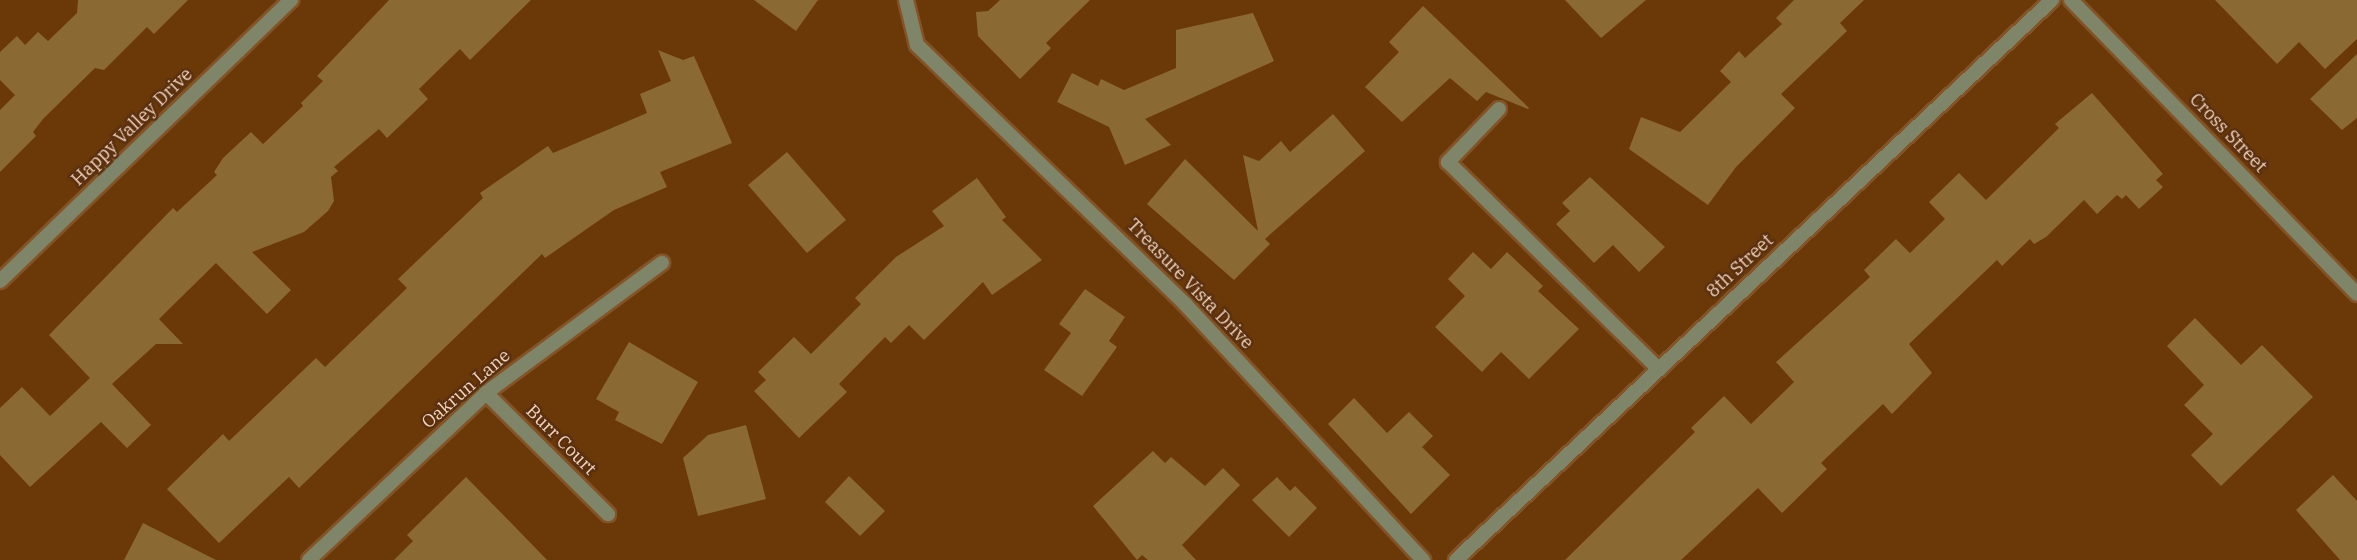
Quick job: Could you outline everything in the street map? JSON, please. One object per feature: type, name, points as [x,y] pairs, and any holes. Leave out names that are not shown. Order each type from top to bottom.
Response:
[{"type":"street","name":"Happy Valley Drive","points":[[0,281],[292,0]]},
{"type":"street","name":"Treasure Vista Drive","points":[[906,0],[917,45],[1185,304],[1423,560]]},
{"type":"street","name":"8th Street","points":[[1462,558],[2052,0]]},
{"type":"street","name":"Cross Street","points":[[2070,0],[2357,294]]},
{"type":"street","points":[[1499,109],[1448,162],[1659,369]]},
{"type":"street","name":"Oakrun Lane","points":[[309,560],[486,393],[662,263]]},
{"type":"street","name":"Burr Court","points":[[486,393],[608,514]]},
{"type":"building","points":[[78,0],[188,0],[154,34],[147,27],[104,70],[95,68],[43,119],[33,132],[36,136],[0,172],[0,110],[15,95],[0,80],[0,52],[17,36],[25,45],[38,32],[48,41],[77,13]]},
{"type":"building","points":[[389,0],[531,0],[470,60],[460,49],[419,89],[428,99],[387,138],[379,129],[334,167],[338,171],[331,177],[334,201],[328,211],[304,232],[252,252],[291,290],[267,314],[216,263],[159,319],[183,344],[156,344],[112,384],[151,425],[127,448],[101,422],[30,487],[0,455],[0,408],[22,387],[50,416],[90,378],[49,335],[173,208],[177,212],[217,175],[214,172],[223,158],[251,132],[263,144],[303,106],[301,103],[323,81],[317,76]]},
{"type":"building","points":[[754,0],[818,0],[796,31]]},
{"type":"building","points":[[1000,0],[1090,0],[1046,43],[1051,48],[1020,79],[978,36],[976,12],[988,11]]},
{"type":"building","points":[[1565,0],[1646,0],[1601,38]]},
{"type":"building","points":[[1794,0],[1864,0],[1840,23],[1847,31],[1781,94],[1795,108],[1736,167],[1708,205],[1629,149],[1641,117],[1680,132],[1731,82],[1720,71],[1739,51],[1745,58],[1782,24],[1776,18]]},
{"type":"building","points":[[2215,0],[2357,0],[2357,39],[2325,69],[2299,42],[2277,64]]},
{"type":"building","points":[[1423,6],[1529,108],[1486,92],[1477,101],[1450,78],[1402,122],[1365,87],[1399,52],[1389,42]]},
{"type":"building","points":[[1253,13],[1274,61],[1145,119],[1171,145],[1125,165],[1109,127],[1057,102],[1072,73],[1098,86],[1101,79],[1124,90],[1176,68],[1176,30]]},
{"type":"building","points":[[658,50],[683,60],[694,56],[732,143],[660,172],[667,187],[614,210],[545,258],[542,254],[299,488],[289,477],[219,543],[167,489],[223,434],[229,441],[316,358],[325,367],[407,288],[398,279],[483,198],[480,193],[548,146],[553,153],[647,113],[640,94],[671,81]]},
{"type":"building","points":[[2357,54],[2357,118],[2342,130],[2310,99]]},
{"type":"building","points":[[2092,93],[2163,174],[2156,180],[2163,187],[2139,209],[2126,195],[2122,199],[2117,195],[2097,214],[2084,200],[2046,237],[2034,244],[2030,239],[2002,266],[1997,260],[1909,344],[1932,373],[1892,414],[1883,404],[1821,463],[1827,469],[1782,513],[1758,488],[1681,560],[1565,560],[1695,432],[1691,428],[1724,396],[1751,424],[1794,382],[1776,362],[1870,277],[1864,270],[1896,239],[1910,253],[1945,219],[1929,202],[1959,173],[1986,200],[2059,128],[2055,124]]},
{"type":"building","points":[[1333,114],[1365,151],[1265,239],[1270,244],[1234,280],[1147,204],[1185,159],[1258,231],[1243,155],[1259,161],[1281,141],[1290,152]]},
{"type":"building","points":[[787,152],[846,220],[807,253],[748,185]]},
{"type":"building","points":[[1590,177],[1665,247],[1639,272],[1613,245],[1594,263],[1556,224],[1570,211],[1562,203]]},
{"type":"building","points":[[977,178],[1006,217],[1002,220],[1042,260],[992,295],[983,282],[924,340],[909,325],[891,343],[885,337],[839,384],[847,392],[799,438],[754,391],[766,380],[758,372],[794,337],[811,354],[861,304],[855,298],[896,257],[944,226],[932,211]]},
{"type":"building","points":[[1473,252],[1491,269],[1507,252],[1543,286],[1538,291],[1579,329],[1529,379],[1501,352],[1482,372],[1435,327],[1465,296],[1448,279]]},
{"type":"building","points":[[1085,289],[1125,317],[1109,341],[1117,347],[1082,396],[1044,370],[1071,333],[1059,324]]},
{"type":"building","points":[[2195,318],[2241,365],[2262,345],[2313,397],[2221,486],[2191,455],[2213,434],[2184,405],[2204,385],[2167,346]]},
{"type":"building","points":[[629,342],[698,382],[662,444],[615,420],[619,412],[596,399]]},
{"type":"building","points":[[1354,398],[1387,433],[1409,412],[1433,436],[1422,447],[1450,475],[1411,514],[1328,424]]},
{"type":"building","points":[[746,425],[766,499],[698,516],[683,458],[708,435]]},
{"type":"building","points":[[1153,451],[1165,463],[1171,457],[1205,486],[1223,468],[1240,485],[1182,545],[1196,560],[1148,560],[1142,555],[1137,560],[1093,506]]},
{"type":"building","points":[[2333,475],[2357,501],[2357,560],[2340,560],[2296,510]]},
{"type":"building","points":[[849,476],[885,511],[860,536],[825,502]]},
{"type":"building","points":[[466,477],[547,560],[394,560],[413,541],[407,535]]},
{"type":"building","points":[[1277,477],[1290,491],[1295,486],[1317,508],[1289,537],[1252,500]]},
{"type":"building","points":[[143,523],[216,560],[124,560]]}]
